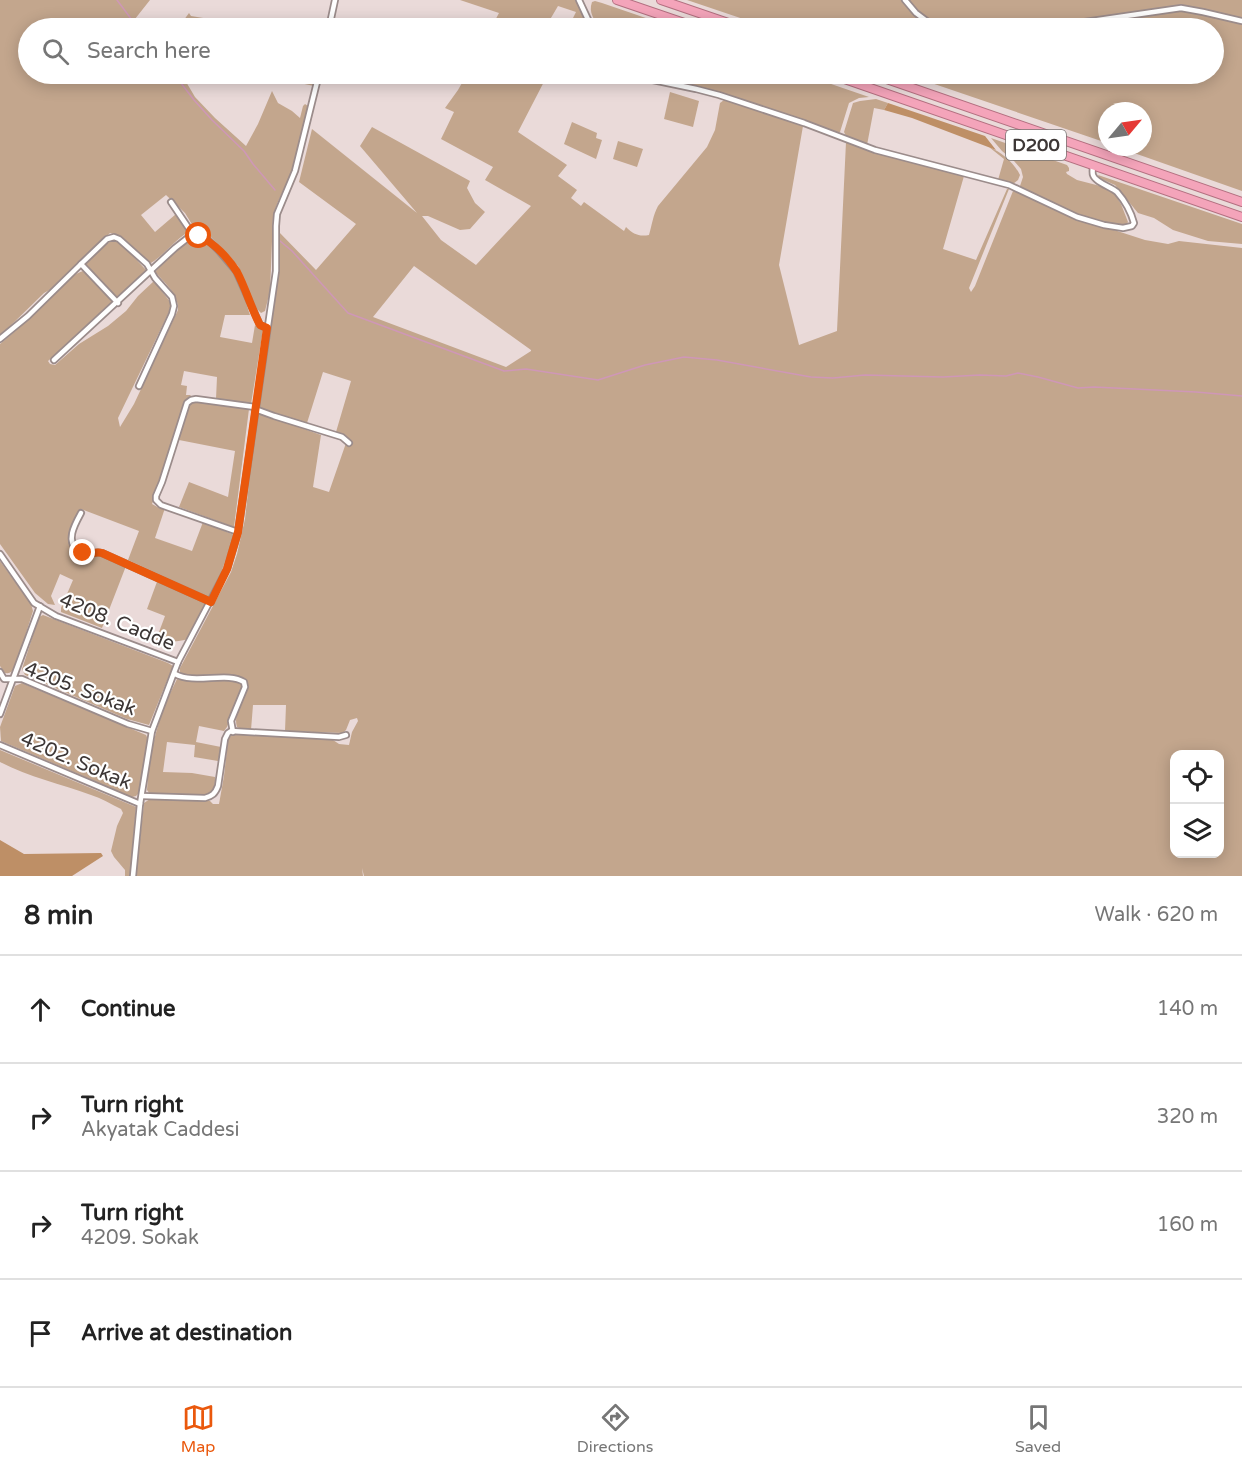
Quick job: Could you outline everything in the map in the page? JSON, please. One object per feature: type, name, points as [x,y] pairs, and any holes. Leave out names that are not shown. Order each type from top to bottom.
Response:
[{"type":"highway","points":[[616,0],[669,18]]},
{"type":"highway","points":[[661,0],[713,18]]},
{"type":"highway","name":"D200","points":[[859,84],[1242,217]]},
{"type":"highway","name":"D200","points":[[901,84],[1242,202]]},
{"type":"street","points":[[331,18],[335,0]]},
{"type":"street","points":[[579,0],[587,18]]},
{"type":"street","points":[[906,0],[923,18]]},
{"type":"street","points":[[1112,18],[1181,8],[1242,21]]},
{"type":"street","points":[[133,876],[140,804],[152,731],[178,662],[227,569],[238,532],[276,271],[277,214],[295,171],[317,84]]},
{"type":"street","points":[[671,84],[708,92],[875,150],[1009,185],[1077,217],[1104,225],[1123,228],[1132,226],[1133,218],[1126,205],[1116,192],[1095,179],[1092,174],[1093,165]]},
{"type":"street","points":[[171,202],[194,236]]},
{"type":"street","points":[[54,360],[175,248],[189,237],[194,236],[207,239],[236,272],[260,325],[267,328]]},
{"type":"street","points":[[0,339],[28,316],[107,239],[114,237],[147,264],[172,297],[174,306],[138,386]]},
{"type":"street","points":[[81,264],[118,303]]},
{"type":"street","points":[[238,532],[161,505],[156,500],[187,403],[196,399],[255,408],[342,437],[349,443]]},
{"type":"street","points":[[81,513],[72,534],[75,548],[78,551],[87,554],[98,551],[211,602]]},
{"type":"street","name":"4208. Cadde","points":[[0,554],[34,603],[56,616],[178,662]]},
{"type":"street","points":[[0,714],[40,606]]},
{"type":"street","name":"4205. Sokak","points":[[0,672],[4,679],[22,679],[128,724],[152,731]]},
{"type":"street","points":[[175,674],[188,679],[236,678],[244,682],[245,687],[231,722],[233,732]]},
{"type":"street","points":[[142,796],[205,798],[212,796],[218,786],[228,733],[339,737],[346,735]]},
{"type":"street","name":"4202. Sokak","points":[[0,745],[140,804]]},
{"type":"shaded area","points":[[0,0],[150,0],[136,18],[18,18],[18,84],[187,84],[195,97],[246,146],[272,91],[278,103],[300,118],[303,106],[305,104],[308,106],[295,161],[273,217],[270,291],[265,311],[261,313],[257,309],[238,266],[209,235],[196,231],[185,213],[166,195],[141,215],[155,232],[176,214],[188,232],[161,256],[151,263],[122,237],[110,233],[0,336]]},
{"type":"shaded area","points":[[460,0],[575,0],[585,18],[573,18],[576,12],[558,6],[551,18],[496,18],[499,13]]},
{"type":"shaded area","points":[[687,0],[1242,0],[1242,191],[1143,156],[1152,156],[1152,102],[1098,102],[1098,140],[934,84],[1224,84],[1224,18],[740,18]]},
{"type":"shaded area","points":[[595,1],[645,18],[593,18],[592,2]]},
{"type":"shaded area","points":[[189,13],[191,16],[203,18],[185,18]]},
{"type":"shaded area","points":[[461,84],[543,84],[518,132],[567,165],[558,176],[577,190],[571,198],[581,206],[584,202],[624,231],[626,227],[642,236],[649,235],[658,206],[707,147],[715,130],[720,103],[724,100],[803,126],[779,265],[799,345],[837,331],[846,142],[964,176],[943,249],[976,260],[1007,189],[1009,189],[969,288],[971,292],[1013,191],[1077,218],[1145,240],[1168,244],[1179,241],[1242,248],[1242,876],[364,876],[362,868],[363,876],[136,876],[144,803],[150,799],[210,801],[213,804],[219,804],[228,740],[232,734],[333,740],[339,744],[349,745],[358,721],[357,718],[350,720],[343,733],[285,731],[286,705],[253,705],[251,730],[241,729],[237,727],[236,721],[245,693],[246,681],[225,676],[186,677],[180,675],[180,668],[231,572],[237,554],[245,519],[257,411],[321,435],[313,487],[329,492],[346,443],[340,440],[336,432],[351,381],[323,372],[307,423],[273,414],[257,404],[265,365],[279,250],[279,232],[316,270],[356,224],[299,182],[312,129],[417,213],[360,146],[372,127],[470,181],[467,188],[475,203],[485,212],[470,229],[460,230],[428,216],[422,216],[441,240],[476,265],[531,206],[485,180],[493,167],[441,139],[454,112],[445,108]],"holes":[[[414,266],[531,351],[506,367],[373,317]]]},
{"type":"shaded area","points":[[688,84],[831,84],[869,97],[859,98],[849,103],[840,132],[837,133]]},
{"type":"shaded area","points":[[670,92],[699,101],[693,127],[664,119]]},
{"type":"shaded area","points":[[876,99],[888,103],[884,110],[874,108],[867,145],[847,138],[844,132],[853,103]]},
{"type":"shaded area","points":[[888,103],[985,136],[996,150],[912,118],[884,110]]},
{"type":"shaded area","points":[[572,122],[597,133],[596,138],[602,140],[596,159],[564,144]]},
{"type":"shaded area","points":[[991,138],[1067,165],[1069,171],[1066,172],[1067,174],[1077,180],[1108,188],[1121,204],[1128,222],[1126,225],[1114,225],[1101,222],[1061,208],[1025,191],[1020,186],[1023,177],[1021,169]]},
{"type":"shaded area","points":[[618,141],[643,149],[637,167],[613,159]]},
{"type":"shaded area","points":[[989,147],[1011,162],[1020,175],[1013,184],[998,180],[1004,159]]},
{"type":"shaded area","points":[[1098,175],[1242,224],[1242,244],[1208,241],[1173,230],[1154,218],[1138,213],[1115,185],[1099,178]]},
{"type":"shaded area","points":[[196,238],[214,249],[229,266],[241,287],[250,315],[225,315],[220,337],[252,343],[255,325],[263,330],[251,404],[216,399],[217,377],[184,371],[181,385],[187,386],[186,395],[191,395],[185,402],[163,476],[152,504],[161,509],[165,508],[155,538],[192,551],[203,522],[234,535],[221,573],[209,597],[128,560],[139,531],[81,509],[71,529],[72,546],[69,554],[72,559],[96,555],[110,558],[126,566],[102,628],[61,612],[73,580],[60,574],[51,596],[55,605],[48,604],[35,593],[0,544],[0,344],[64,284],[83,271],[113,302],[48,361],[55,365],[79,344],[108,326],[126,311],[154,281],[171,303],[169,312],[118,418],[120,427],[134,404],[178,310],[174,294],[155,272],[179,248]]},
{"type":"shaded area","points":[[117,239],[147,271],[117,297],[85,263],[112,240]]},
{"type":"shaded area","points":[[196,401],[249,409],[234,527],[179,507],[189,482],[228,497],[235,451],[179,440],[188,405]]},
{"type":"shaded area","points":[[0,561],[31,604],[33,611],[16,665],[9,673],[5,673],[0,666]]},
{"type":"shaded area","points":[[158,579],[208,602],[188,639],[172,642],[156,640],[165,616],[147,609]]},
{"type":"shaded area","points":[[43,615],[173,666],[149,725],[127,719],[25,675],[22,669],[39,617]]},
{"type":"shaded area","points":[[177,679],[231,681],[243,685],[224,731],[199,726],[196,742],[221,747],[218,761],[194,757],[195,745],[167,742],[163,772],[215,777],[214,788],[207,795],[150,794],[147,790],[156,733]]},
{"type":"shaded area","points":[[22,683],[146,735],[148,739],[139,793],[132,797],[1,741],[0,727],[15,686]]},
{"type":"shaded area","points":[[0,750],[136,807],[130,876],[125,876],[125,870],[111,851],[117,826],[123,813],[121,809],[95,796],[0,762]]},
{"type":"shaded area","points":[[0,840],[24,854],[101,853],[103,856],[72,876],[0,876]]},
{"type":"waterway","points":[[117,0],[130,18]]},
{"type":"waterway","points":[[182,84],[212,120],[244,151],[275,190]]},
{"type":"waterway","points":[[280,241],[292,251],[348,313],[504,371],[526,369],[598,380],[645,365],[684,357],[717,360],[811,377],[1006,376],[1018,373],[1078,388],[1242,396]]},
{"type":"route","points":[[83,553],[98,551],[211,602],[227,569],[241,517],[267,328],[260,325],[236,272],[207,239],[199,236]]}]
